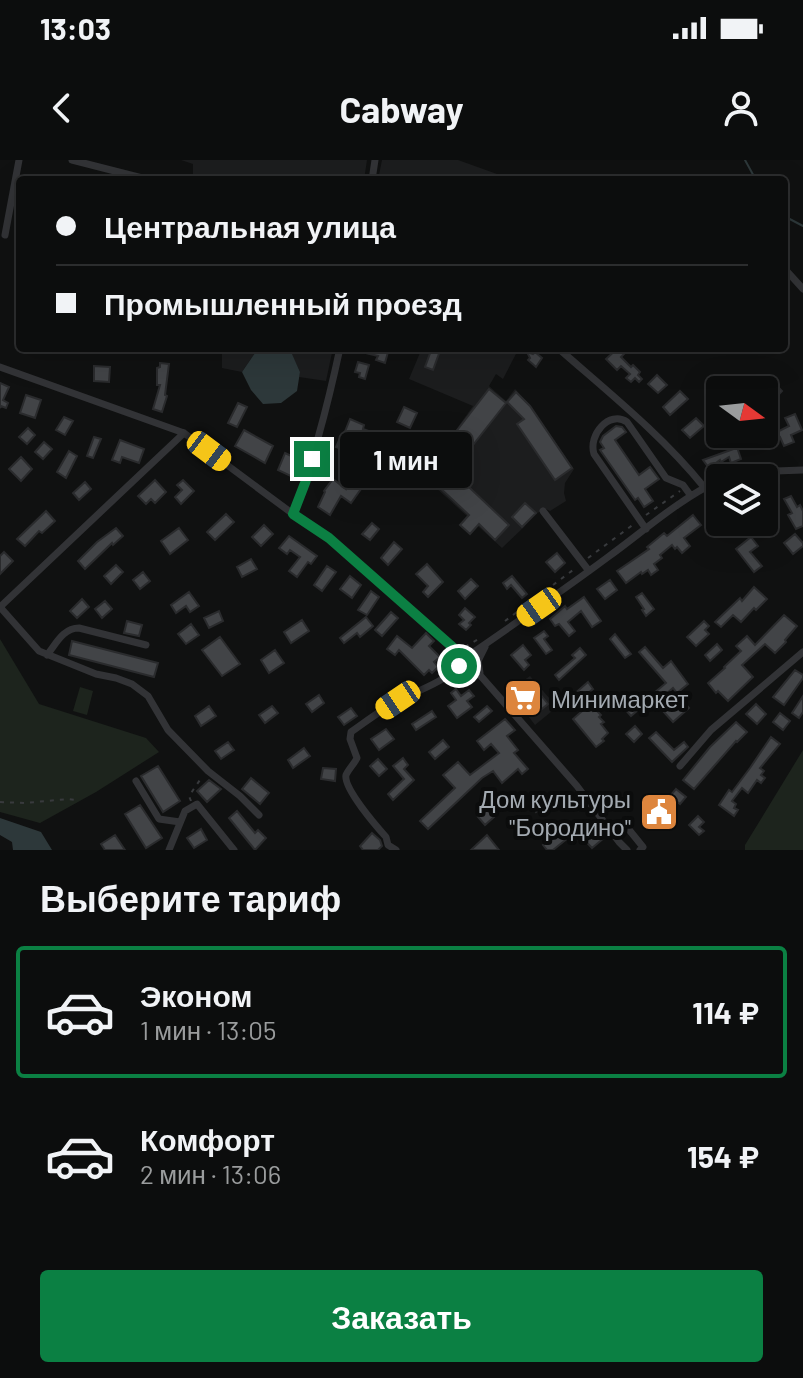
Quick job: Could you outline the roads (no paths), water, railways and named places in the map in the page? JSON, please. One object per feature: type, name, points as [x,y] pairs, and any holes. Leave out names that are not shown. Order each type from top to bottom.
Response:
[{"type":"street","points":[[72,160],[134,176]]},
{"type":"street","points":[[5,235],[16,176]]},
{"type":"street","points":[[788,272],[803,289]]},
{"type":"street","points":[[293,514],[305,483],[339,352]]},
{"type":"street","points":[[396,850],[388,845],[386,837],[355,799],[346,780],[357,758],[350,739],[351,732],[398,700],[435,685],[487,638],[589,571],[704,487],[639,418],[563,352]]},
{"type":"street","points":[[0,367],[184,433],[329,538],[465,658],[577,786],[620,846],[627,850]]},
{"type":"street","points":[[646,529],[594,454],[592,446],[596,431],[614,418],[627,422],[666,478],[684,487],[691,496]]},
{"type":"street","points":[[184,433],[0,607],[35,647],[47,655],[132,684],[148,696],[168,730],[208,771],[259,815]]},
{"type":"street","points":[[778,471],[803,470]]},
{"type":"street","points":[[543,511],[589,571]]},
{"type":"street","points":[[47,655],[65,631],[71,628],[146,645]]},
{"type":"street","points":[[482,678],[478,661],[487,638]]},
{"type":"street","points":[[680,766],[711,730],[803,652]]},
{"type":"street","points":[[136,781],[159,819],[180,822]]},
{"type":"street","points":[[169,850],[185,811],[197,804],[234,850]]},
{"type":"street","points":[[610,828],[626,826],[643,847],[640,850]]},
{"type":"waterway","points":[[745,160],[754,176]]},
{"type":"waterway","points":[[788,218],[803,226]]},
{"type":"place","name":"Минимаркет","points":[[523,698]]},
{"type":"place","name":"Дом культуры \"Бородино\"","points":[[659,812]]}]
